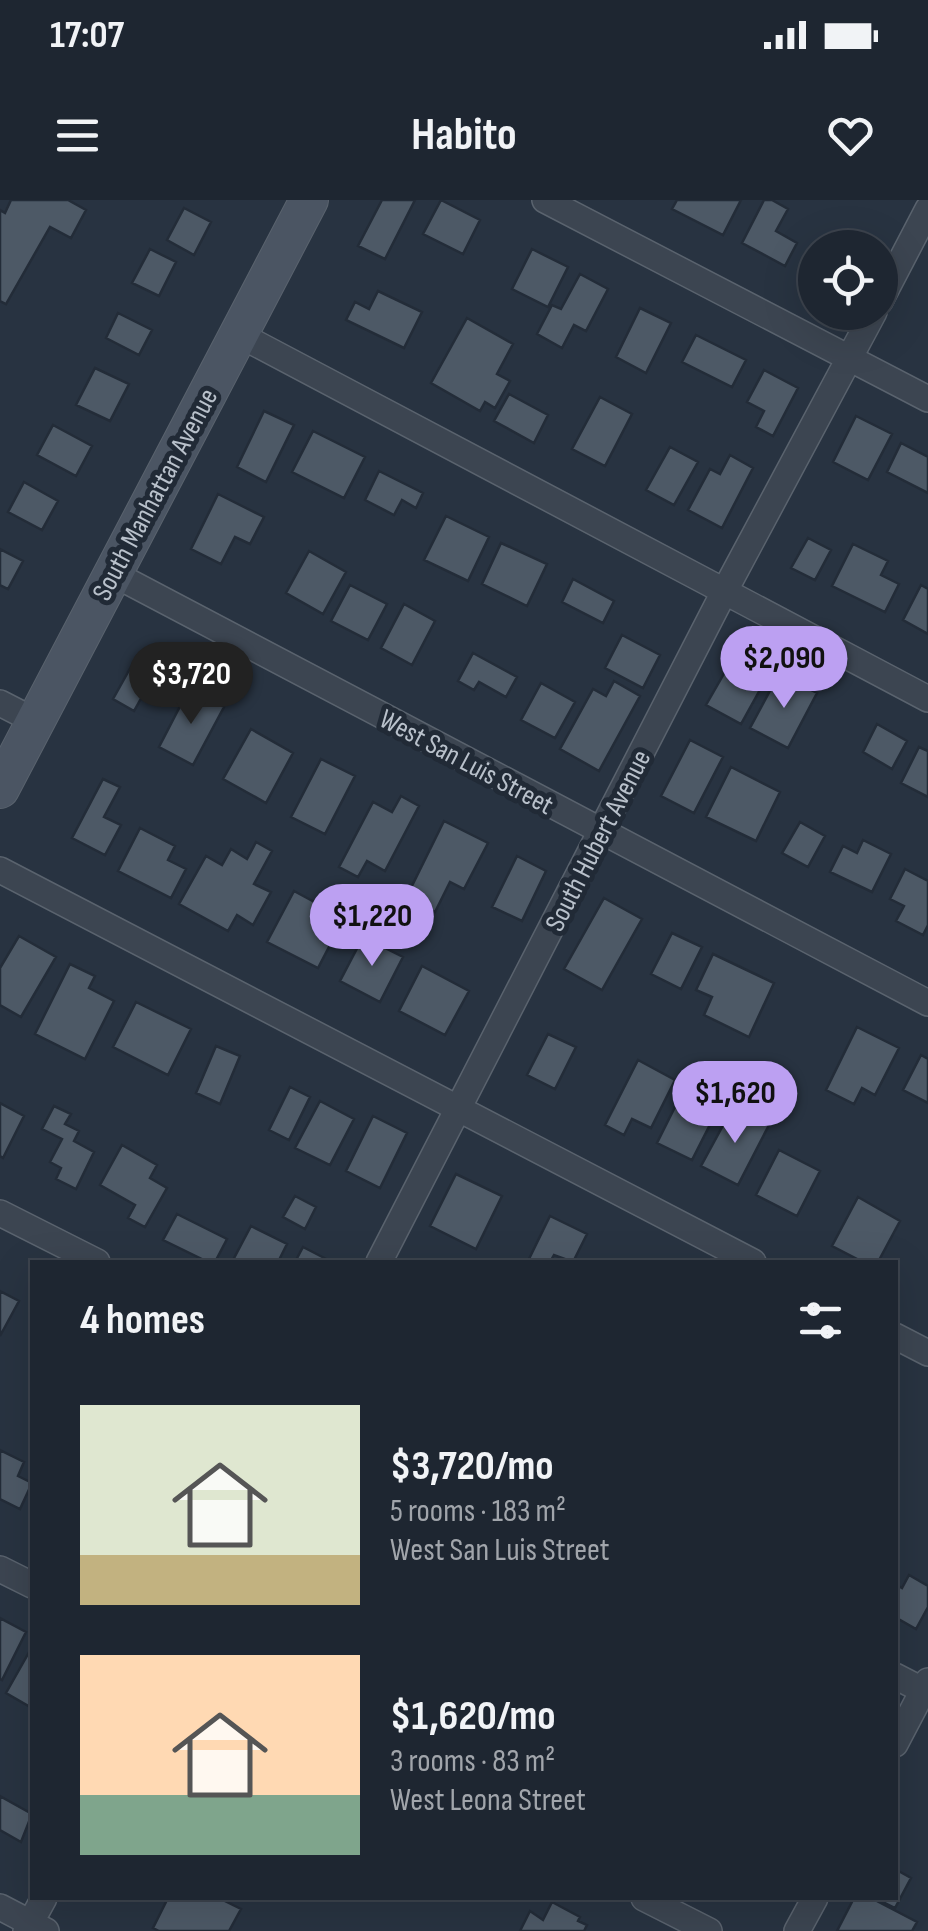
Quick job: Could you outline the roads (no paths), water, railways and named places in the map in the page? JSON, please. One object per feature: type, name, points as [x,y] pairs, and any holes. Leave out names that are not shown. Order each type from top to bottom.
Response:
[{"type":"main road","name":"South Manhattan Avenue","points":[[0,789],[309,200]]},
{"type":"street","points":[[544,200],[928,399]]},
{"type":"street","points":[[898,266],[928,209]]},
{"type":"street","name":"South Hubert Avenue","points":[[380,1260],[865,330]]},
{"type":"street","points":[[238,334],[928,700]]},
{"type":"street","name":"West San Luis Street","points":[[112,573],[928,1004]]},
{"type":"street","points":[[0,703],[35,721]]},
{"type":"street","points":[[0,870],[749,1260]]},
{"type":"street","points":[[0,1213],[92,1260]]},
{"type":"street","points":[[898,1338],[928,1354]]},
{"type":"street","points":[[0,1569],[30,1584]]},
{"type":"street","points":[[898,1677],[926,1688],[898,1739]]},
{"type":"street","points":[[0,1907],[34,1928],[43,1900]]},
{"type":"street","points":[[648,1900],[709,1931]]},
{"type":"street","points":[[797,1931],[814,1900]]}]
